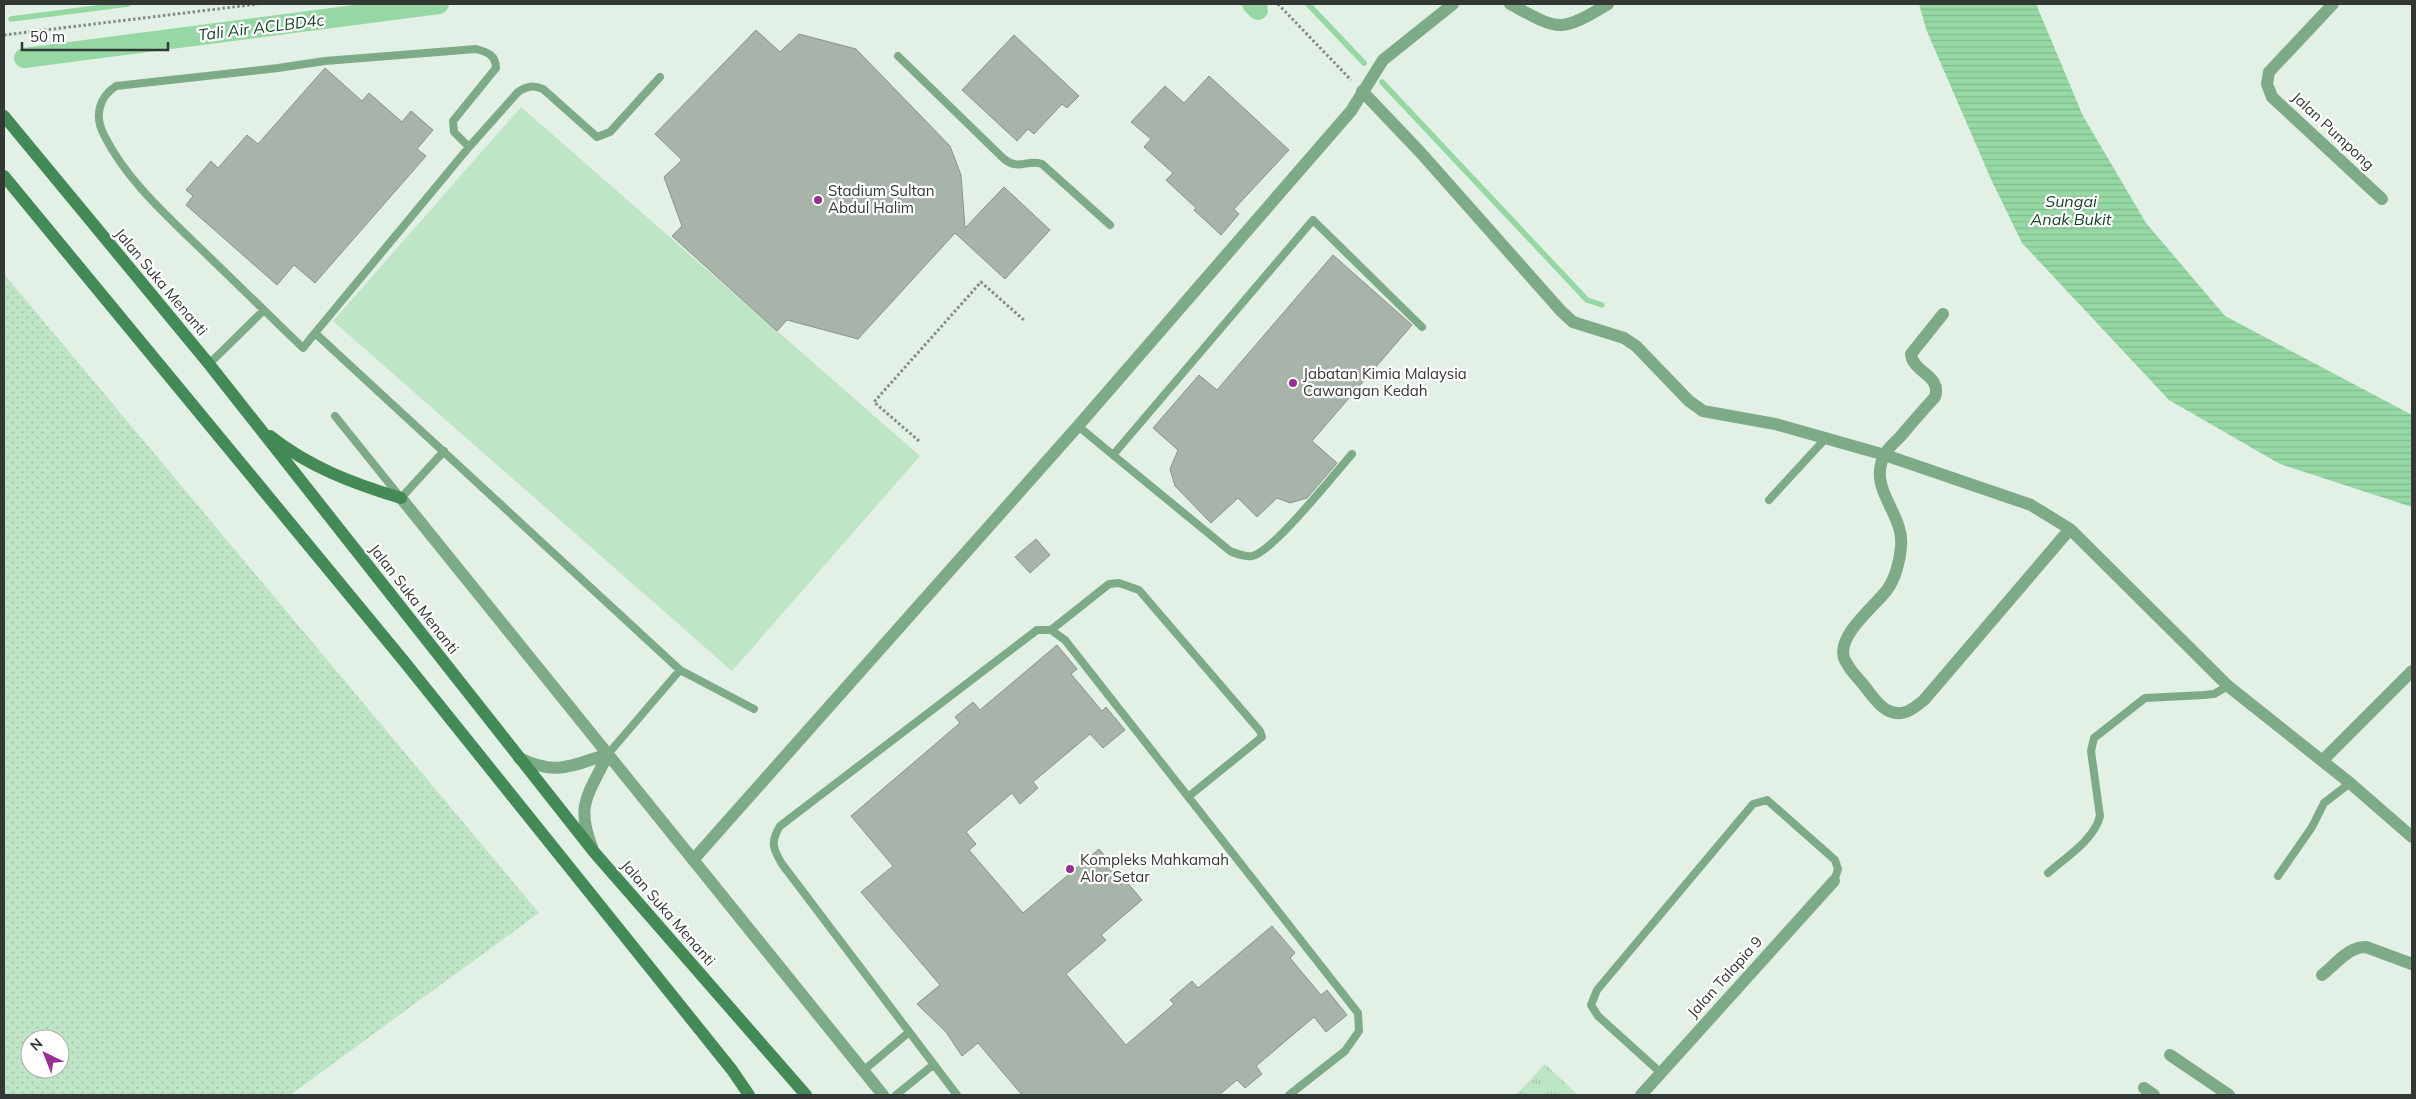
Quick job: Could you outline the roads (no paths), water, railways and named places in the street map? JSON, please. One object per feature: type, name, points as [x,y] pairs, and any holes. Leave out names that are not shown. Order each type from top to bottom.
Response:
[{"type":"main road","name":"Jalan Suka Menanti","points":[[4,116],[209,364],[594,852],[806,1095]]},
{"type":"main road","points":[[4,176],[403,660],[732,1070],[749,1095]]},
{"type":"main road","points":[[255,424],[279,443],[327,472],[401,498]]},
{"type":"street","points":[[693,860],[1078,426],[1351,110],[1383,60],[1453,4]]},
{"type":"street","points":[[1510,4],[1550,25],[1562,26],[1576,22],[1608,4]]},
{"type":"street","name":"Jalan Pumpong","points":[[2334,4],[2270,72],[2267,84],[2272,97],[2382,199]]},
{"type":"street","points":[[1362,91],[1421,153],[1561,311],[1574,322],[1624,338],[1636,346],[1689,401],[1703,411],[1775,424],[1826,438],[1885,455],[2031,505],[2070,529],[2228,686],[2350,783],[2412,837]]},
{"type":"street","points":[[1943,314],[1911,354],[1914,364],[1936,385],[1935,397],[1885,455],[1879,478],[1881,490],[1898,522],[1902,536],[1897,568],[1888,589],[1847,636],[1843,648],[1844,657],[1850,669],[1884,709],[1894,714],[1905,714],[1924,700],[2070,529]]},
{"type":"street","points":[[401,498],[883,1095]]},
{"type":"street","points":[[2322,761],[2412,671]]},
{"type":"street","points":[[519,758],[538,767],[551,769],[608,754]]},
{"type":"street","points":[[594,852],[586,830],[583,809],[608,754]]},
{"type":"street","name":"Jalan Talapia 9","points":[[1641,1095],[1834,881]]},
{"type":"street","points":[[2322,975],[2352,950],[2359,947],[2366,947],[2412,964]]},
{"type":"street","points":[[2170,1055],[2229,1095]]},
{"type":"lane","points":[[469,147],[454,132],[453,121],[496,68],[496,61],[492,56],[476,49],[325,60],[278,68],[116,86],[106,92],[101,101],[99,117],[103,134],[134,179],[156,205],[303,348],[469,147],[518,92],[526,87],[534,86],[543,89],[598,137],[610,132],[660,77]]},
{"type":"lane","points":[[898,56],[1004,159],[1015,165],[1034,162],[1042,164],[1110,225]]},
{"type":"lane","points":[[1113,455],[1313,220],[1422,327]]},
{"type":"lane","points":[[209,364],[264,310]]},
{"type":"lane","points":[[316,333],[680,670],[754,709]]},
{"type":"lane","points":[[335,416],[401,498],[444,452]]},
{"type":"lane","points":[[1078,426],[1230,551],[1242,556],[1254,556],[1274,542],[1352,454]]},
{"type":"lane","points":[[1770,500],[1826,438]]},
{"type":"lane","points":[[1051,630],[1109,584],[1119,583],[1139,590],[1260,731],[1262,737],[1188,797]]},
{"type":"lane","points":[[957,1095],[908,1034],[782,864],[773,849],[772,839],[780,826],[1037,630],[1051,630],[1065,640],[1358,1013],[1359,1031],[1345,1051],[1289,1095]]},
{"type":"lane","points":[[608,754],[680,670]]},
{"type":"lane","points":[[2048,873],[2092,834],[2098,825],[2100,816],[2091,751],[2094,738],[2145,698],[2204,696],[2228,686]]},
{"type":"lane","points":[[2278,876],[2305,837],[2324,803],[2350,783]]},
{"type":"lane","points":[[1661,1073],[1598,1016],[1591,1005],[1597,990],[1753,804],[1767,800],[1836,860],[1838,869],[1834,881]]},
{"type":"lane","points":[[863,1071],[908,1034]]},
{"type":"lane","points":[[896,1095],[934,1065]]},
{"type":"water","name":"Sungai Anak Bukit","points":[[1919,4],[2036,4],[2083,116],[2146,223],[2225,316],[2412,415],[2412,507],[2280,464],[2169,400],[2022,243],[1990,177],[1926,29]]},
{"type":"waterway","points":[[11,19],[128,4]]},
{"type":"waterway","name":"Tali Air ACLBD4c","points":[[24,58],[439,4]]},
{"type":"waterway","name":"Tali Air ACLBD4c","points":[[1252,4],[1258,10]]},
{"type":"waterway","points":[[1308,4],[1364,63]]},
{"type":"waterway","points":[[1382,82],[1587,300],[1602,305]]},
{"type":"place","name":"Stadium Sultan Abdul Halim","points":[[818,200]]},
{"type":"place","name":"Jabatan Kimia Malaysia Cawangan Kedah","points":[[1293,383]]},
{"type":"place","name":"Kompleks Mahkamah Alor Setar","points":[[1070,869]]}]
